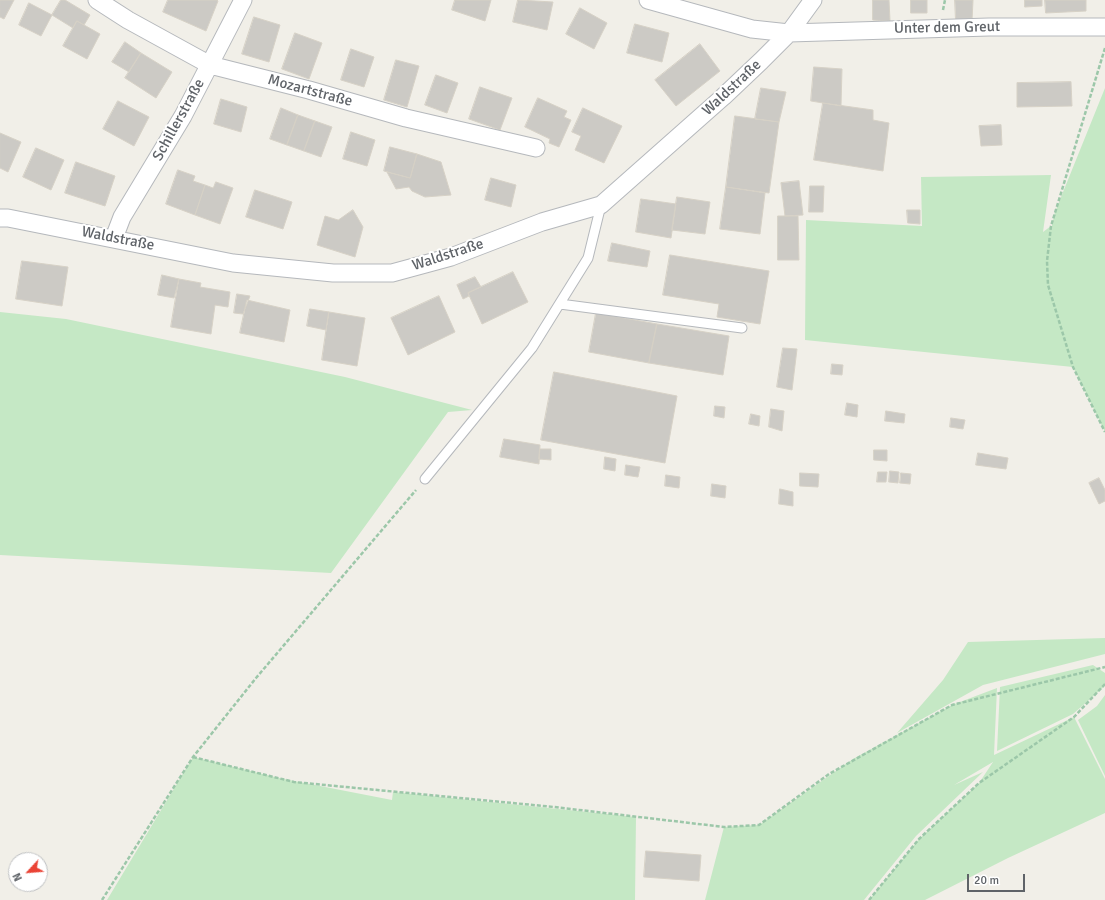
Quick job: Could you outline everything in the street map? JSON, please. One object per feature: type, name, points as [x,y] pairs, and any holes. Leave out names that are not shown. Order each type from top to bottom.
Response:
[{"type":"street","name":"Mozartstraße","points":[[97,0],[128,20],[210,65],[309,90],[406,118],[536,148]]},
{"type":"street","name":"Schillerstraße","points":[[114,238],[122,217],[183,116],[243,0]]},
{"type":"street","name":"Unter dem Greut","points":[[648,0],[752,29],[789,33],[989,27],[1105,27]]},
{"type":"street","name":"Waldstraße","points":[[0,218],[8,218],[114,238],[233,263],[333,273],[392,274],[451,257],[542,222],[601,205],[723,97],[789,33],[813,0]]},
{"type":"lane","points":[[425,479],[532,348],[588,258],[601,205]]},
{"type":"lane","points":[[560,304],[742,328]]},
{"type":"path","points":[[1105,48],[1051,226],[1047,261],[1048,285],[1073,367],[1105,432]]},
{"type":"path","points":[[102,900],[192,757],[256,678],[425,479]]},
{"type":"path","points":[[192,757],[294,782],[554,807],[715,826],[759,824],[829,774],[952,705],[1105,667]]},
{"type":"path","points":[[869,900],[919,838],[968,793],[979,783],[1074,717],[1105,684]]},
{"type":"green space","points":[[1105,88],[1105,432],[1073,367],[805,340],[806,220],[922,226],[921,177],[1051,175],[1043,232],[1051,226],[1051,230],[1055,212]]},
{"type":"green space","points":[[0,312],[66,319],[345,377],[472,410],[448,412],[331,573],[0,555]]},
{"type":"green space","points":[[1105,638],[1105,654],[983,685],[897,733],[943,680],[968,642]]},
{"type":"green space","points":[[1093,665],[1105,673],[1105,686],[1073,714],[997,751],[1000,687]]},
{"type":"green space","points":[[997,688],[994,755],[1074,717],[1105,779],[1105,813],[1008,858],[925,900],[869,900],[919,839],[979,783],[993,762],[954,785],[983,772],[916,836],[864,900],[705,900],[724,827],[759,825],[853,759],[952,705]]},
{"type":"green space","points":[[1105,695],[1105,776],[1078,720],[1097,706]]},
{"type":"green space","points":[[193,757],[279,778],[392,800],[393,792],[636,817],[635,900],[107,900]]},
{"type":"building","points":[[0,0],[14,0],[4,19],[0,17]]},
{"type":"building","points":[[61,0],[65,0],[90,15],[84,25],[77,21],[73,28],[52,15]]},
{"type":"building","points":[[168,0],[218,1],[206,31],[163,12]]},
{"type":"building","points":[[455,0],[491,0],[485,21],[452,10]]},
{"type":"building","points":[[518,0],[553,2],[547,30],[513,22]]},
{"type":"building","points":[[873,0],[889,0],[890,21],[873,20]]},
{"type":"building","points":[[911,0],[927,0],[927,13],[911,13]]},
{"type":"building","points":[[955,0],[973,0],[972,21],[956,21]]},
{"type":"building","points":[[1025,0],[1042,0],[1042,6],[1025,7]]},
{"type":"building","points":[[1045,0],[1086,0],[1086,11],[1046,13]]},
{"type":"building","points":[[29,3],[52,15],[41,36],[19,25]]},
{"type":"building","points":[[580,8],[607,23],[594,49],[566,34]]},
{"type":"building","points":[[254,17],[280,25],[269,62],[242,54]]},
{"type":"building","points":[[77,21],[100,34],[87,59],[63,46]]},
{"type":"building","points":[[635,24],[669,33],[662,62],[627,53]]},
{"type":"building","points":[[295,33],[322,43],[309,79],[282,69]]},
{"type":"building","points":[[125,42],[141,53],[129,72],[112,62]]},
{"type":"building","points":[[700,44],[720,71],[676,106],[655,80]]},
{"type":"building","points":[[351,49],[374,57],[364,87],[341,80]]},
{"type":"building","points":[[141,53],[172,72],[156,98],[125,78]]},
{"type":"building","points":[[396,60],[419,66],[407,107],[384,100]]},
{"type":"building","points":[[814,67],[842,69],[841,106],[811,101]]},
{"type":"building","points":[[436,75],[458,83],[447,113],[425,105]]},
{"type":"building","points":[[1071,82],[1072,106],[1017,107],[1017,83]]},
{"type":"building","points":[[480,87],[512,98],[500,130],[469,119]]},
{"type":"building","points":[[761,88],[786,92],[779,122],[755,119]]},
{"type":"building","points":[[538,98],[567,111],[564,117],[571,120],[559,147],[549,143],[550,139],[525,127]]},
{"type":"building","points":[[221,99],[247,107],[241,132],[214,124]]},
{"type":"building","points":[[118,101],[149,117],[134,146],[103,129]]},
{"type":"building","points":[[823,103],[873,110],[873,120],[889,123],[883,171],[814,160]]},
{"type":"building","points":[[281,108],[298,115],[287,145],[270,139]]},
{"type":"building","points":[[583,108],[622,126],[604,163],[575,150],[581,136],[572,132]]},
{"type":"building","points":[[298,115],[315,121],[304,151],[287,145]]},
{"type":"building","points":[[735,116],[779,122],[769,193],[726,187]]},
{"type":"building","points":[[315,121],[332,127],[321,157],[304,151]]},
{"type":"building","points":[[1001,125],[1002,145],[981,146],[979,126]]},
{"type":"building","points":[[351,132],[375,140],[367,166],[343,159]]},
{"type":"building","points":[[0,133],[21,142],[8,172],[0,168]]},
{"type":"building","points":[[390,147],[417,154],[410,178],[384,171]]},
{"type":"building","points":[[36,148],[64,160],[51,190],[23,177]]},
{"type":"building","points":[[417,154],[441,162],[451,195],[425,197],[412,191],[409,187],[396,189],[387,172],[410,178]]},
{"type":"building","points":[[76,162],[115,176],[105,206],[65,193]]},
{"type":"building","points":[[178,170],[195,176],[193,181],[205,185],[195,215],[166,204]]},
{"type":"building","points":[[491,178],[516,185],[511,207],[485,200]]},
{"type":"building","points":[[799,181],[803,215],[785,216],[781,183]]},
{"type":"building","points":[[216,182],[233,188],[220,224],[195,215],[205,185],[213,188]]},
{"type":"building","points":[[810,186],[824,186],[823,212],[809,212]]},
{"type":"building","points":[[726,187],[765,193],[760,234],[720,229]]},
{"type":"building","points":[[255,190],[292,202],[283,229],[246,217]]},
{"type":"building","points":[[677,197],[710,202],[705,234],[672,230]]},
{"type":"building","points":[[641,199],[676,204],[671,238],[636,232]]},
{"type":"building","points":[[353,210],[363,227],[355,257],[317,245],[325,216],[338,220]]},
{"type":"building","points":[[907,210],[920,210],[920,224],[908,223]]},
{"type":"building","points":[[778,216],[798,216],[799,260],[778,260]]},
{"type":"building","points":[[612,243],[650,251],[647,267],[608,261]]},
{"type":"building","points":[[670,255],[769,271],[760,324],[717,317],[719,304],[663,295]]},
{"type":"building","points":[[22,261],[68,267],[62,306],[16,299]]},
{"type":"building","points":[[513,272],[528,302],[482,324],[468,293]]},
{"type":"building","points":[[162,275],[179,279],[174,298],[158,295]]},
{"type":"building","points":[[475,277],[481,287],[468,293],[469,296],[463,299],[457,285]]},
{"type":"building","points":[[179,279],[201,283],[200,287],[230,292],[228,307],[215,305],[211,334],[171,327]]},
{"type":"building","points":[[237,294],[250,296],[243,314],[234,313]]},
{"type":"building","points":[[439,296],[455,332],[408,355],[391,318]]},
{"type":"building","points":[[247,300],[290,310],[284,342],[240,333]]},
{"type":"building","points":[[310,309],[329,312],[326,330],[307,326]]},
{"type":"building","points":[[329,312],[365,318],[357,366],[322,360]]},
{"type":"building","points":[[596,313],[657,324],[649,363],[589,352]]},
{"type":"building","points":[[657,324],[729,336],[723,375],[649,363]]},
{"type":"building","points":[[783,348],[797,349],[792,390],[777,387]]},
{"type":"building","points":[[832,364],[843,365],[842,375],[831,374]]},
{"type":"building","points":[[554,372],[677,396],[665,463],[541,440]]},
{"type":"building","points":[[847,403],[858,405],[857,417],[845,415]]},
{"type":"building","points":[[715,406],[725,407],[724,418],[714,416]]},
{"type":"building","points":[[771,409],[784,411],[782,431],[769,427]]},
{"type":"building","points":[[886,411],[905,414],[904,423],[885,421]]},
{"type":"building","points":[[751,414],[760,416],[759,426],[749,424]]},
{"type":"building","points":[[951,418],[965,420],[963,429],[950,427]]},
{"type":"building","points":[[504,439],[540,445],[539,464],[500,457]]},
{"type":"building","points":[[540,449],[551,449],[551,460],[539,459]]},
{"type":"building","points":[[874,450],[887,450],[887,461],[874,460]]},
{"type":"building","points":[[978,453],[1008,458],[1006,469],[976,465]]},
{"type":"building","points":[[605,457],[616,459],[615,471],[604,469]]},
{"type":"building","points":[[626,465],[640,467],[638,477],[625,475]]},
{"type":"building","points":[[890,471],[899,472],[898,483],[889,482]]},
{"type":"building","points":[[878,472],[887,472],[886,482],[877,482]]},
{"type":"building","points":[[800,473],[819,474],[818,487],[800,486]]},
{"type":"building","points":[[901,473],[911,474],[910,484],[900,483]]},
{"type":"building","points":[[666,475],[680,477],[679,488],[665,486]]},
{"type":"building","points":[[1099,478],[1105,490],[1105,501],[1099,504],[1089,483]]},
{"type":"building","points":[[712,484],[726,486],[725,498],[711,496]]},
{"type":"building","points":[[780,489],[793,492],[793,506],[779,504]]},
{"type":"building","points":[[646,851],[701,855],[699,881],[644,877]]}]
